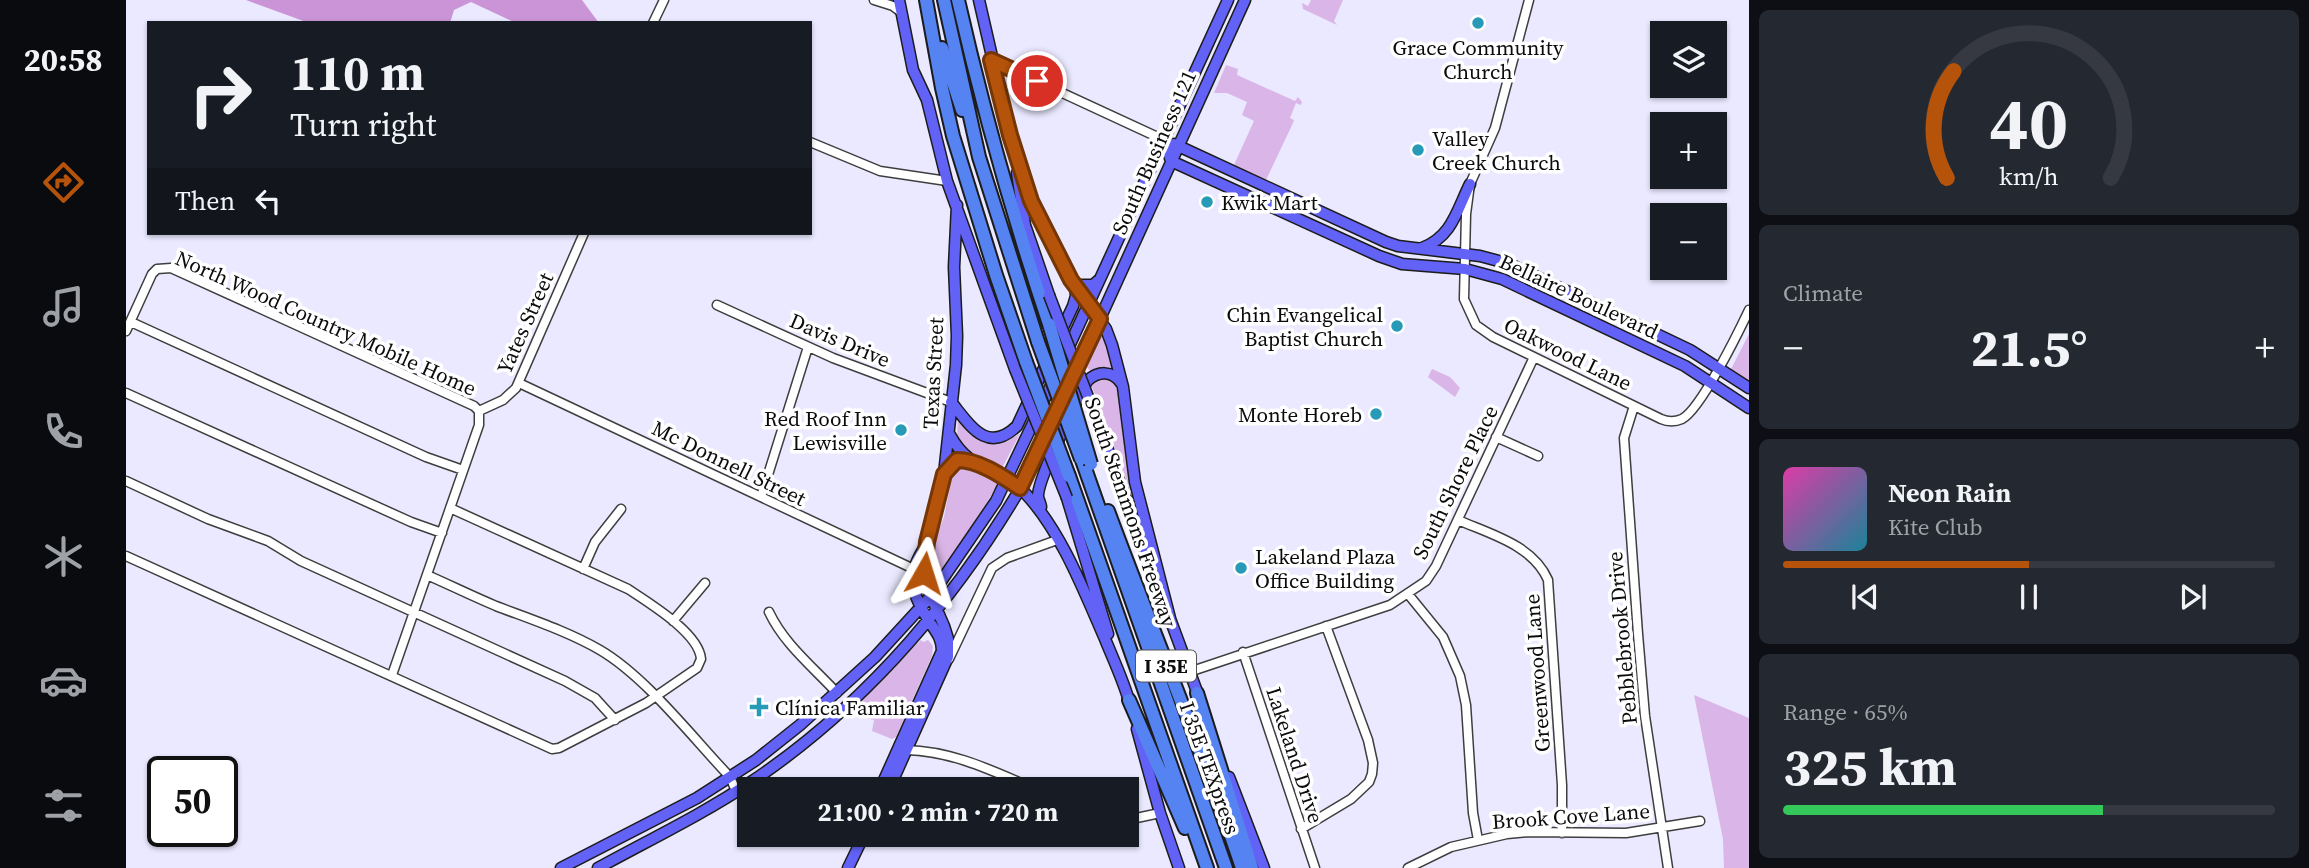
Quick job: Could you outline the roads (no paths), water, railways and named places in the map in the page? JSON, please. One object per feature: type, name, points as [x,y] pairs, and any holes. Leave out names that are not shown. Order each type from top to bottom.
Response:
[{"type":"highway","points":[[928,0],[951,81],[979,157]]},
{"type":"highway","name":"I 35E","points":[[928,0],[942,88],[953,136],[1021,366],[1069,476],[1204,868]]},
{"type":"highway","name":"I 35E TEXpress","points":[[944,0],[979,157],[1038,342],[1086,462],[1226,868]]},
{"type":"highway","name":"South Stemmons Freeway","points":[[958,0],[993,145],[1019,236],[1049,324],[1086,462],[1212,779],[1242,868]]},
{"type":"highway","points":[[1156,642],[1157,665],[1203,803]]},
{"type":"highway","points":[[1197,693],[1252,868]]},
{"type":"highway","points":[[1129,700],[1204,868]]},
{"type":"main road","points":[[899,0],[913,70],[927,100],[947,181],[1021,366],[1067,498],[1118,672]]},
{"type":"main road","name":"South Stemmons Freeway","points":[[979,0],[1010,135],[1036,214],[1075,285],[1100,319],[1112,345],[1123,387],[1135,482],[1171,622]]},
{"type":"main road","name":"South Business 121","points":[[561,868],[697,798],[784,739],[837,693],[931,596],[983,521],[1006,479],[1228,0]]},
{"type":"main road","name":"South Business 121","points":[[598,868],[736,791],[776,764],[845,706],[898,655],[938,610],[1011,507],[1245,0]]},
{"type":"main road","name":"South Stemmons Freeway","points":[[1010,135],[1025,225],[1049,295],[1264,868]]},
{"type":"main road","points":[[1164,140],[1171,161]]},
{"type":"main road","name":"Bellaire Boulevard","points":[[1164,140],[1386,242],[1420,249],[1466,253],[1502,261],[1531,273],[1676,343],[1749,388]]},
{"type":"main road","name":"Bellaire Boulevard","points":[[1171,161],[1402,264],[1465,268],[1520,286],[1685,366],[1749,408]]},
{"type":"main road","points":[[1420,249],[1444,236],[1470,184]]},
{"type":"main road","name":"Texas Street","points":[[941,666],[948,657],[948,639],[924,580],[924,573],[927,542],[944,474],[950,434],[957,336],[954,267],[957,205]]},
{"type":"main road","points":[[1129,216],[1125,246],[1130,252]]},
{"type":"main road","points":[[1332,235],[1340,220]]},
{"type":"main road","points":[[951,402],[982,435],[996,439],[1010,433],[1017,426],[1073,306],[1075,285],[1093,285],[1101,278]]},
{"type":"main road","points":[[1123,387],[1117,377],[1108,374],[1097,374],[1087,381],[1039,486],[1038,497],[1045,518],[1084,591],[1129,700],[1160,813],[1179,868]]},
{"type":"main road","points":[[950,434],[957,448],[969,460],[1020,488],[1045,518]]},
{"type":"main road","points":[[944,474],[957,460],[969,460]]},
{"type":"main road","name":"Texas Street","points":[[927,542],[913,568],[913,587],[942,643],[941,666]]},
{"type":"main road","points":[[907,623],[913,587]]},
{"type":"main road","points":[[887,777],[903,749],[941,666]]},
{"type":"main road","points":[[894,777],[903,749]]},
{"type":"main road","points":[[619,838],[627,852]]},
{"type":"main road","points":[[848,868],[858,847]]},
{"type":"street","points":[[654,21],[664,0]]},
{"type":"street","points":[[874,0],[893,6],[901,12]]},
{"type":"street","name":"Oakwood Lane","points":[[1529,0],[1495,128],[1470,184],[1466,214],[1464,299],[1476,325],[1493,337],[1666,421],[1683,418],[1694,407],[1732,347],[1749,310]]},
{"type":"street","name":"Bellaire Boulevard","points":[[991,60],[1164,140]]},
{"type":"street","points":[[812,143],[880,171],[947,181]]},
{"type":"street","name":"Yates Street","points":[[479,411],[503,400],[519,383],[583,235]]},
{"type":"street","name":"North Wood Country Mobile Home","points":[[126,331],[152,274],[157,269],[171,268],[474,406],[479,411],[479,425],[392,675]]},
{"type":"street","name":"Davis Drive","points":[[717,305],[808,347],[951,402]]},
{"type":"street","points":[[131,322],[426,457],[463,470]]},
{"type":"street","points":[[761,497],[808,347]]},
{"type":"street","name":"South Shore Place","points":[[1189,672],[1390,605],[1426,581],[1436,566],[1534,357]]},
{"type":"street","name":"Mc Donnell Street","points":[[519,383],[924,573]]},
{"type":"street","points":[[126,393],[411,522],[442,533]]},
{"type":"street","name":"Pebblebrook Drive","points":[[1634,406],[1624,438],[1645,716],[1668,868]]},
{"type":"street","points":[[1496,437],[1538,456]]},
{"type":"street","points":[[126,481],[208,519],[268,541],[302,561],[585,691],[615,720]]},
{"type":"street","points":[[126,556],[552,749],[615,720],[694,671],[701,659],[698,646],[673,621],[628,589],[450,508]]},
{"type":"street","points":[[583,569],[595,542],[621,509]]},
{"type":"street","name":"Greenwood Lane","points":[[1458,520],[1524,551],[1536,561],[1548,580],[1562,785],[1562,833]]},
{"type":"street","points":[[941,666],[992,568],[1007,558],[1057,540]]},
{"type":"street","points":[[427,575],[495,606],[532,618],[598,649],[639,679],[730,777],[736,791]]},
{"type":"street","points":[[673,621],[705,583]]},
{"type":"street","points":[[1408,594],[1443,637],[1460,676],[1466,705],[1473,813],[1478,840]]},
{"type":"street","points":[[769,612],[783,637],[837,693]]},
{"type":"street","points":[[1301,829],[1351,799],[1369,782],[1372,774],[1373,763],[1368,740],[1326,626]]},
{"type":"street","name":"Lakeland Drive","points":[[1243,652],[1315,868]]},
{"type":"street","points":[[903,749],[971,761],[1008,777]]},
{"type":"street","points":[[1139,817],[1160,813]]},
{"type":"street","name":"Brook Cove Lane","points":[[1408,868],[1451,847],[1478,840],[1530,832],[1626,833],[1700,821]]},
{"type":"place","name":"Grace Community Church","points":[[1478,23]]},
{"type":"place","name":"Valley Creek Church","points":[[1418,150]]},
{"type":"place","name":"Kwik Mart","points":[[1207,202]]},
{"type":"place","name":"Chin Evangelical Baptist Church","points":[[1397,326]]},
{"type":"place","name":"Monte Horeb","points":[[1376,414]]},
{"type":"place","name":"Red Roof Inn Lewisville","points":[[901,430]]},
{"type":"place","name":"Lakeland Plaza Office Building","points":[[1241,568]]},
{"type":"place","name":"Clínica Familiar","points":[[759,707]]}]
